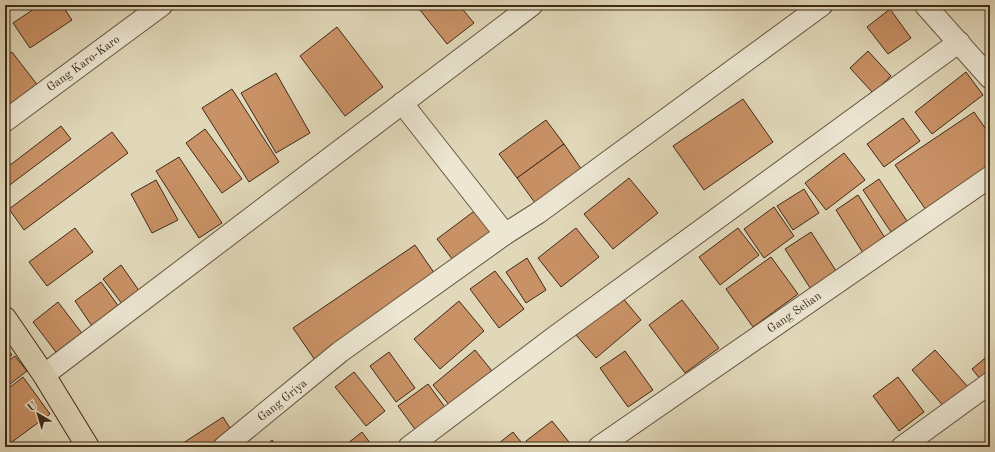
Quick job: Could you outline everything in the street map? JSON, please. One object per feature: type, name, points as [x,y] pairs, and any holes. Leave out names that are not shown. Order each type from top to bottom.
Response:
[{"type":"main road","points":[[5,318],[44,375],[88,447]]},
{"type":"street","name":"Gang Karo-Karo","points":[[5,121],[162,5]]},
{"type":"street","points":[[44,375],[532,5]]},
{"type":"street","name":"Gang Griya","points":[[224,447],[340,352],[538,212],[822,5]]},
{"type":"street","points":[[925,5],[990,78]]},
{"type":"street","points":[[409,447],[556,336],[959,42]]},
{"type":"street","points":[[402,103],[505,234]]},
{"type":"street","name":"Gang Selian","points":[[599,447],[990,177]]},
{"type":"street","points":[[902,447],[990,383]]},
{"type":"building","points":[[40,5],[62,5],[72,20],[30,48],[13,23]]},
{"type":"building","points":[[416,5],[459,5],[474,23],[447,44]]},
{"type":"building","points":[[890,9],[911,38],[888,54],[867,27]]},
{"type":"building","points":[[337,27],[383,87],[345,116],[300,56]]},
{"type":"building","points":[[868,51],[891,76],[873,93],[850,68]]},
{"type":"building","points":[[12,52],[39,87],[5,112],[5,57]]},
{"type":"building","points":[[966,72],[983,95],[932,134],[915,112]]},
{"type":"building","points":[[276,73],[310,133],[276,153],[241,93]]},
{"type":"building","points":[[232,89],[279,162],[249,182],[202,108]]},
{"type":"building","points":[[743,99],[773,142],[704,190],[673,146]]},
{"type":"building","points":[[974,112],[990,135],[990,167],[926,210],[895,165]]},
{"type":"building","points":[[903,118],[920,141],[884,167],[867,144]]},
{"type":"building","points":[[546,120],[564,144],[517,178],[499,154]]},
{"type":"building","points":[[61,126],[71,139],[7,187],[5,184],[5,169]]},
{"type":"building","points":[[205,129],[242,179],[222,193],[186,143]]},
{"type":"building","points":[[112,132],[128,153],[24,230],[9,209]]},
{"type":"building","points":[[564,144],[584,173],[538,207],[517,178]]},
{"type":"building","points":[[844,153],[865,180],[826,210],[805,183]]},
{"type":"building","points":[[179,157],[222,223],[199,238],[156,171]]},
{"type":"building","points":[[629,178],[658,213],[613,249],[584,214]]},
{"type":"building","points":[[879,179],[907,221],[891,232],[863,190]]},
{"type":"building","points":[[156,180],[178,220],[152,233],[131,194]]},
{"type":"building","points":[[804,189],[819,213],[793,230],[777,206]]},
{"type":"building","points":[[858,195],[885,238],[863,253],[836,210]]},
{"type":"building","points":[[774,207],[794,236],[764,258],[744,229]]},
{"type":"building","points":[[477,209],[496,234],[456,264],[437,239]]},
{"type":"building","points":[[75,228],[93,252],[47,286],[29,262]]},
{"type":"building","points":[[576,228],[599,257],[561,287],[538,258]]},
{"type":"building","points":[[738,228],[759,255],[720,285],[699,257]]},
{"type":"building","points":[[811,232],[840,277],[814,294],[785,249]]},
{"type":"building","points":[[415,245],[437,277],[315,360],[293,328]]},
{"type":"building","points":[[771,257],[798,294],[753,327],[726,289]]},
{"type":"building","points":[[527,258],[546,290],[526,303],[506,272]]},
{"type":"building","points":[[121,265],[140,292],[123,305],[103,279]]},
{"type":"building","points":[[495,271],[524,309],[499,328],[470,289]]},
{"type":"building","points":[[101,282],[119,307],[92,326],[75,301]]},
{"type":"building","points":[[621,296],[641,320],[596,358],[576,335]]},
{"type":"building","points":[[682,300],[719,348],[685,373],[649,325]]},
{"type":"building","points":[[459,301],[484,331],[440,369],[414,339]]},
{"type":"building","points":[[58,302],[84,336],[59,356],[33,322]]},
{"type":"building","points":[[5,346],[12,355],[5,360]]},
{"type":"building","points":[[475,350],[492,371],[450,406],[433,385]]},
{"type":"building","points":[[935,350],[969,388],[946,409],[912,370]]},
{"type":"building","points":[[625,351],[653,390],[628,407],[600,368]]},
{"type":"building","points":[[389,352],[415,388],[396,402],[370,366]]},
{"type":"building","points":[[990,354],[990,373],[981,380],[972,369]]},
{"type":"building","points":[[15,356],[27,371],[5,388],[5,363]]},
{"type":"building","points":[[354,372],[385,411],[366,426],[335,387]]},
{"type":"building","points":[[23,377],[50,414],[5,447],[5,391]]},
{"type":"building","points":[[898,377],[924,412],[899,431],[873,396]]},
{"type":"building","points":[[428,384],[447,410],[417,432],[398,406]]},
{"type":"building","points":[[223,417],[233,433],[213,447],[177,447]]},
{"type":"building","points":[[552,421],[573,447],[531,447],[526,441]]},
{"type":"building","points":[[362,432],[373,447],[343,447]]},
{"type":"building","points":[[513,432],[525,447],[494,447]]},
{"type":"building","points":[[272,440],[278,447],[264,447]]}]
